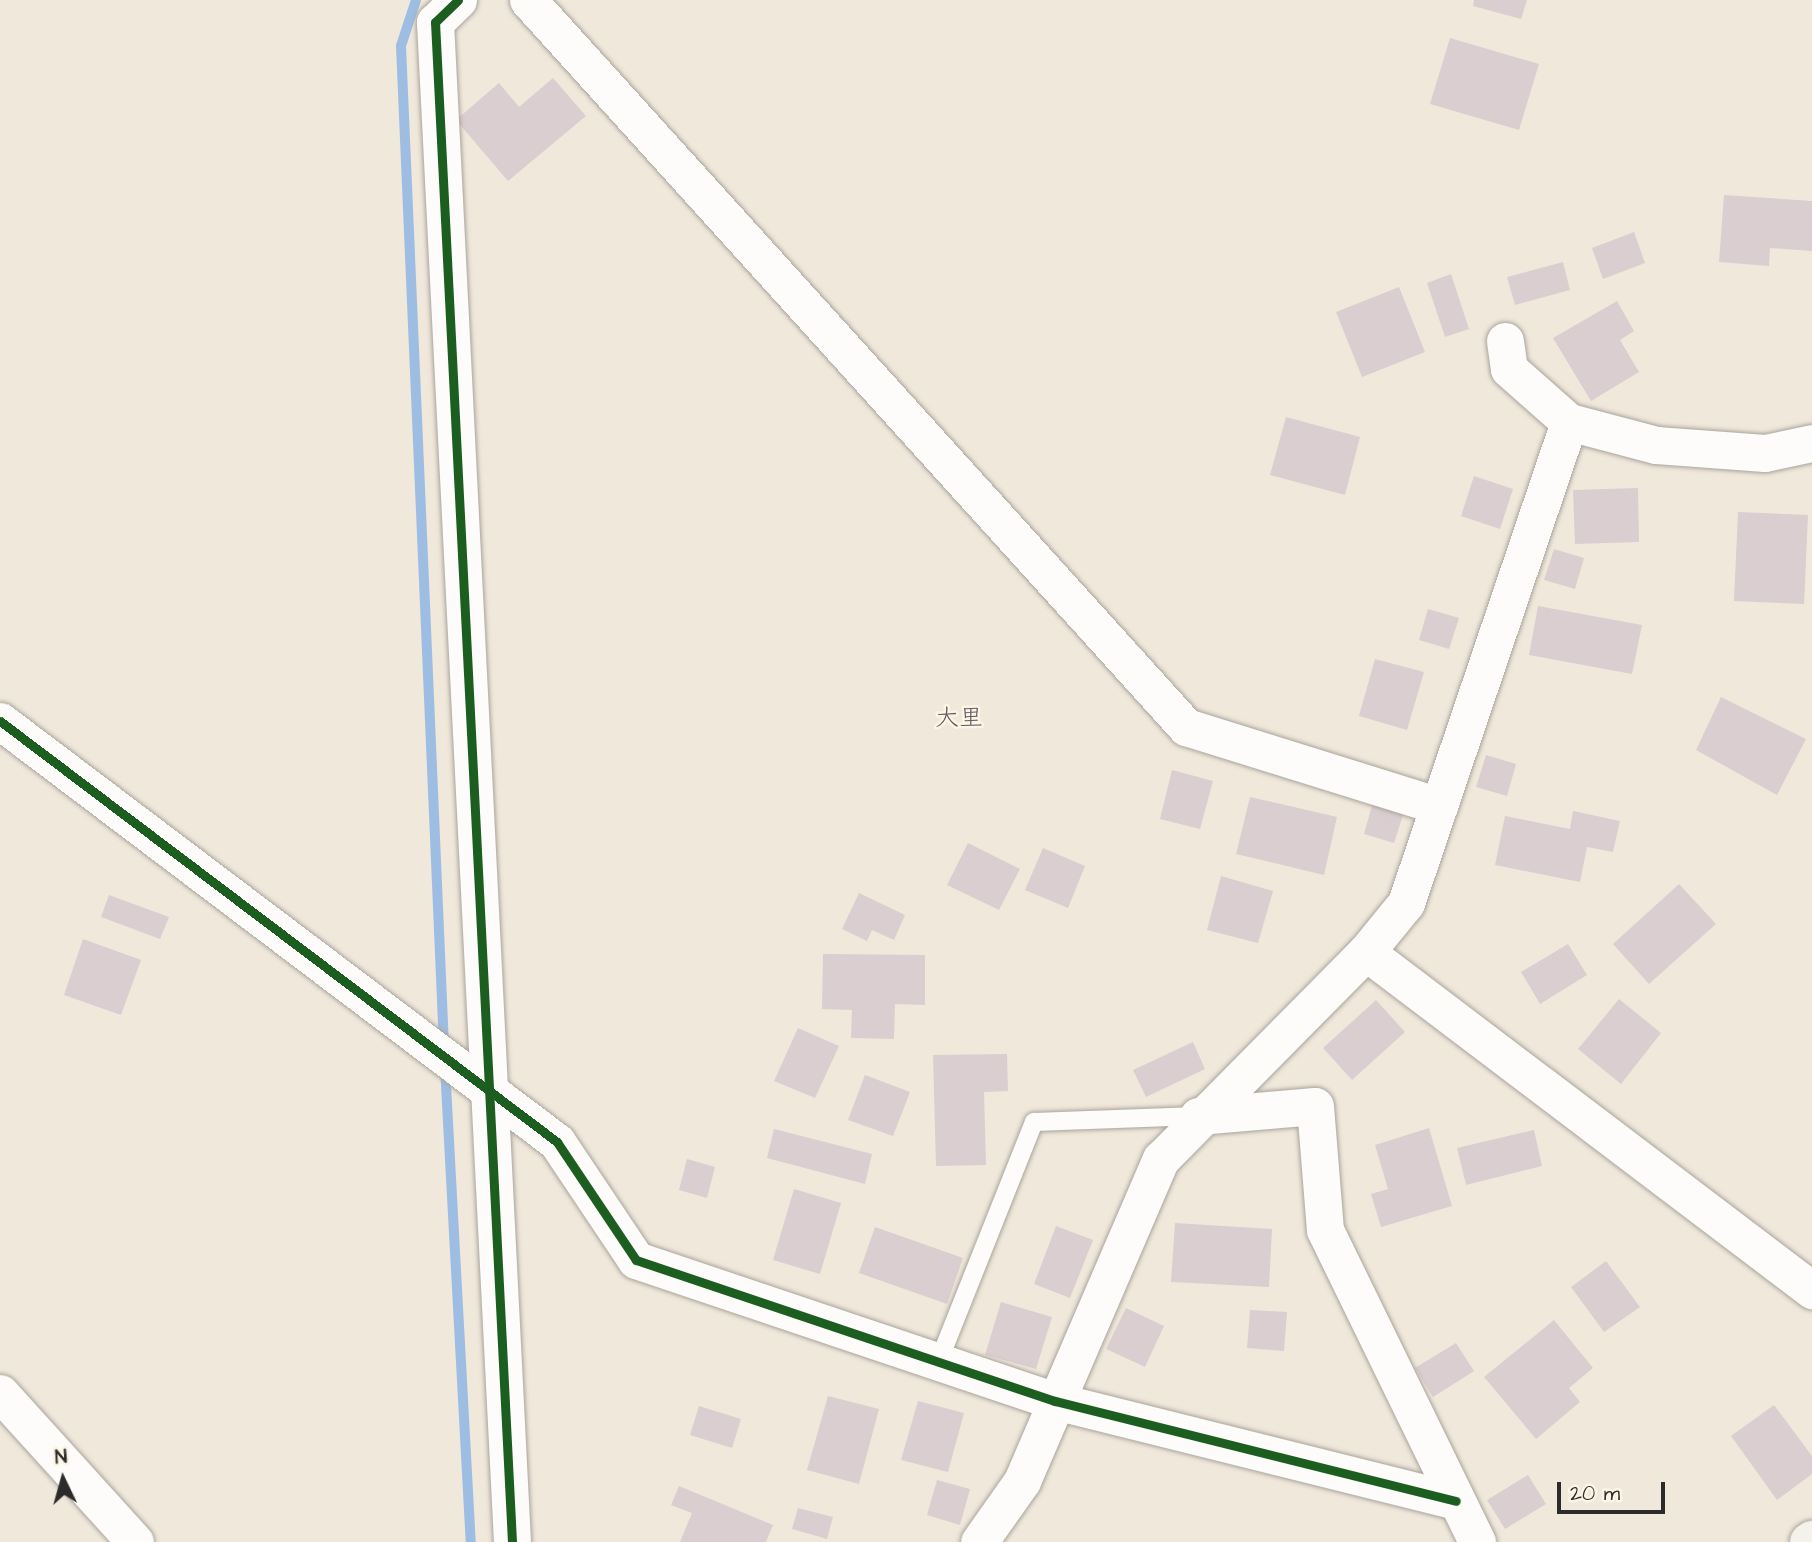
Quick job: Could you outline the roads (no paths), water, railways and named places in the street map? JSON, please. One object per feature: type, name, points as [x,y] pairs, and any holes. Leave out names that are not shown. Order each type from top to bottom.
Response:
[{"type":"street","points":[[457,0],[435,22],[486,1083],[512,1542]]},
{"type":"street","points":[[528,0],[1186,727],[1439,806]]},
{"type":"street","points":[[1505,341],[1509,369],[1569,422],[1656,445],[1765,453],[1812,443]]},
{"type":"street","points":[[979,1542],[1022,1481],[1161,1159],[1198,1116],[1366,952],[1406,903],[1569,422]]},
{"type":"street","points":[[0,721],[486,1083],[557,1142],[636,1260],[940,1358],[1055,1401],[1456,1501]]},
{"type":"street","points":[[1366,952],[1812,1290]]},
{"type":"street","points":[[1198,1116],[1315,1106],[1325,1230],[1478,1542]]},
{"type":"street","points":[[0,1393],[135,1542]]},
{"type":"lane","points":[[940,1358],[1034,1122],[1198,1116]]},
{"type":"waterway","points":[[416,0],[401,46],[444,1047]]},
{"type":"waterway","points":[[445,1067],[471,1542]]},
{"type":"district","name":"大里","points":[[959,719]]}]
